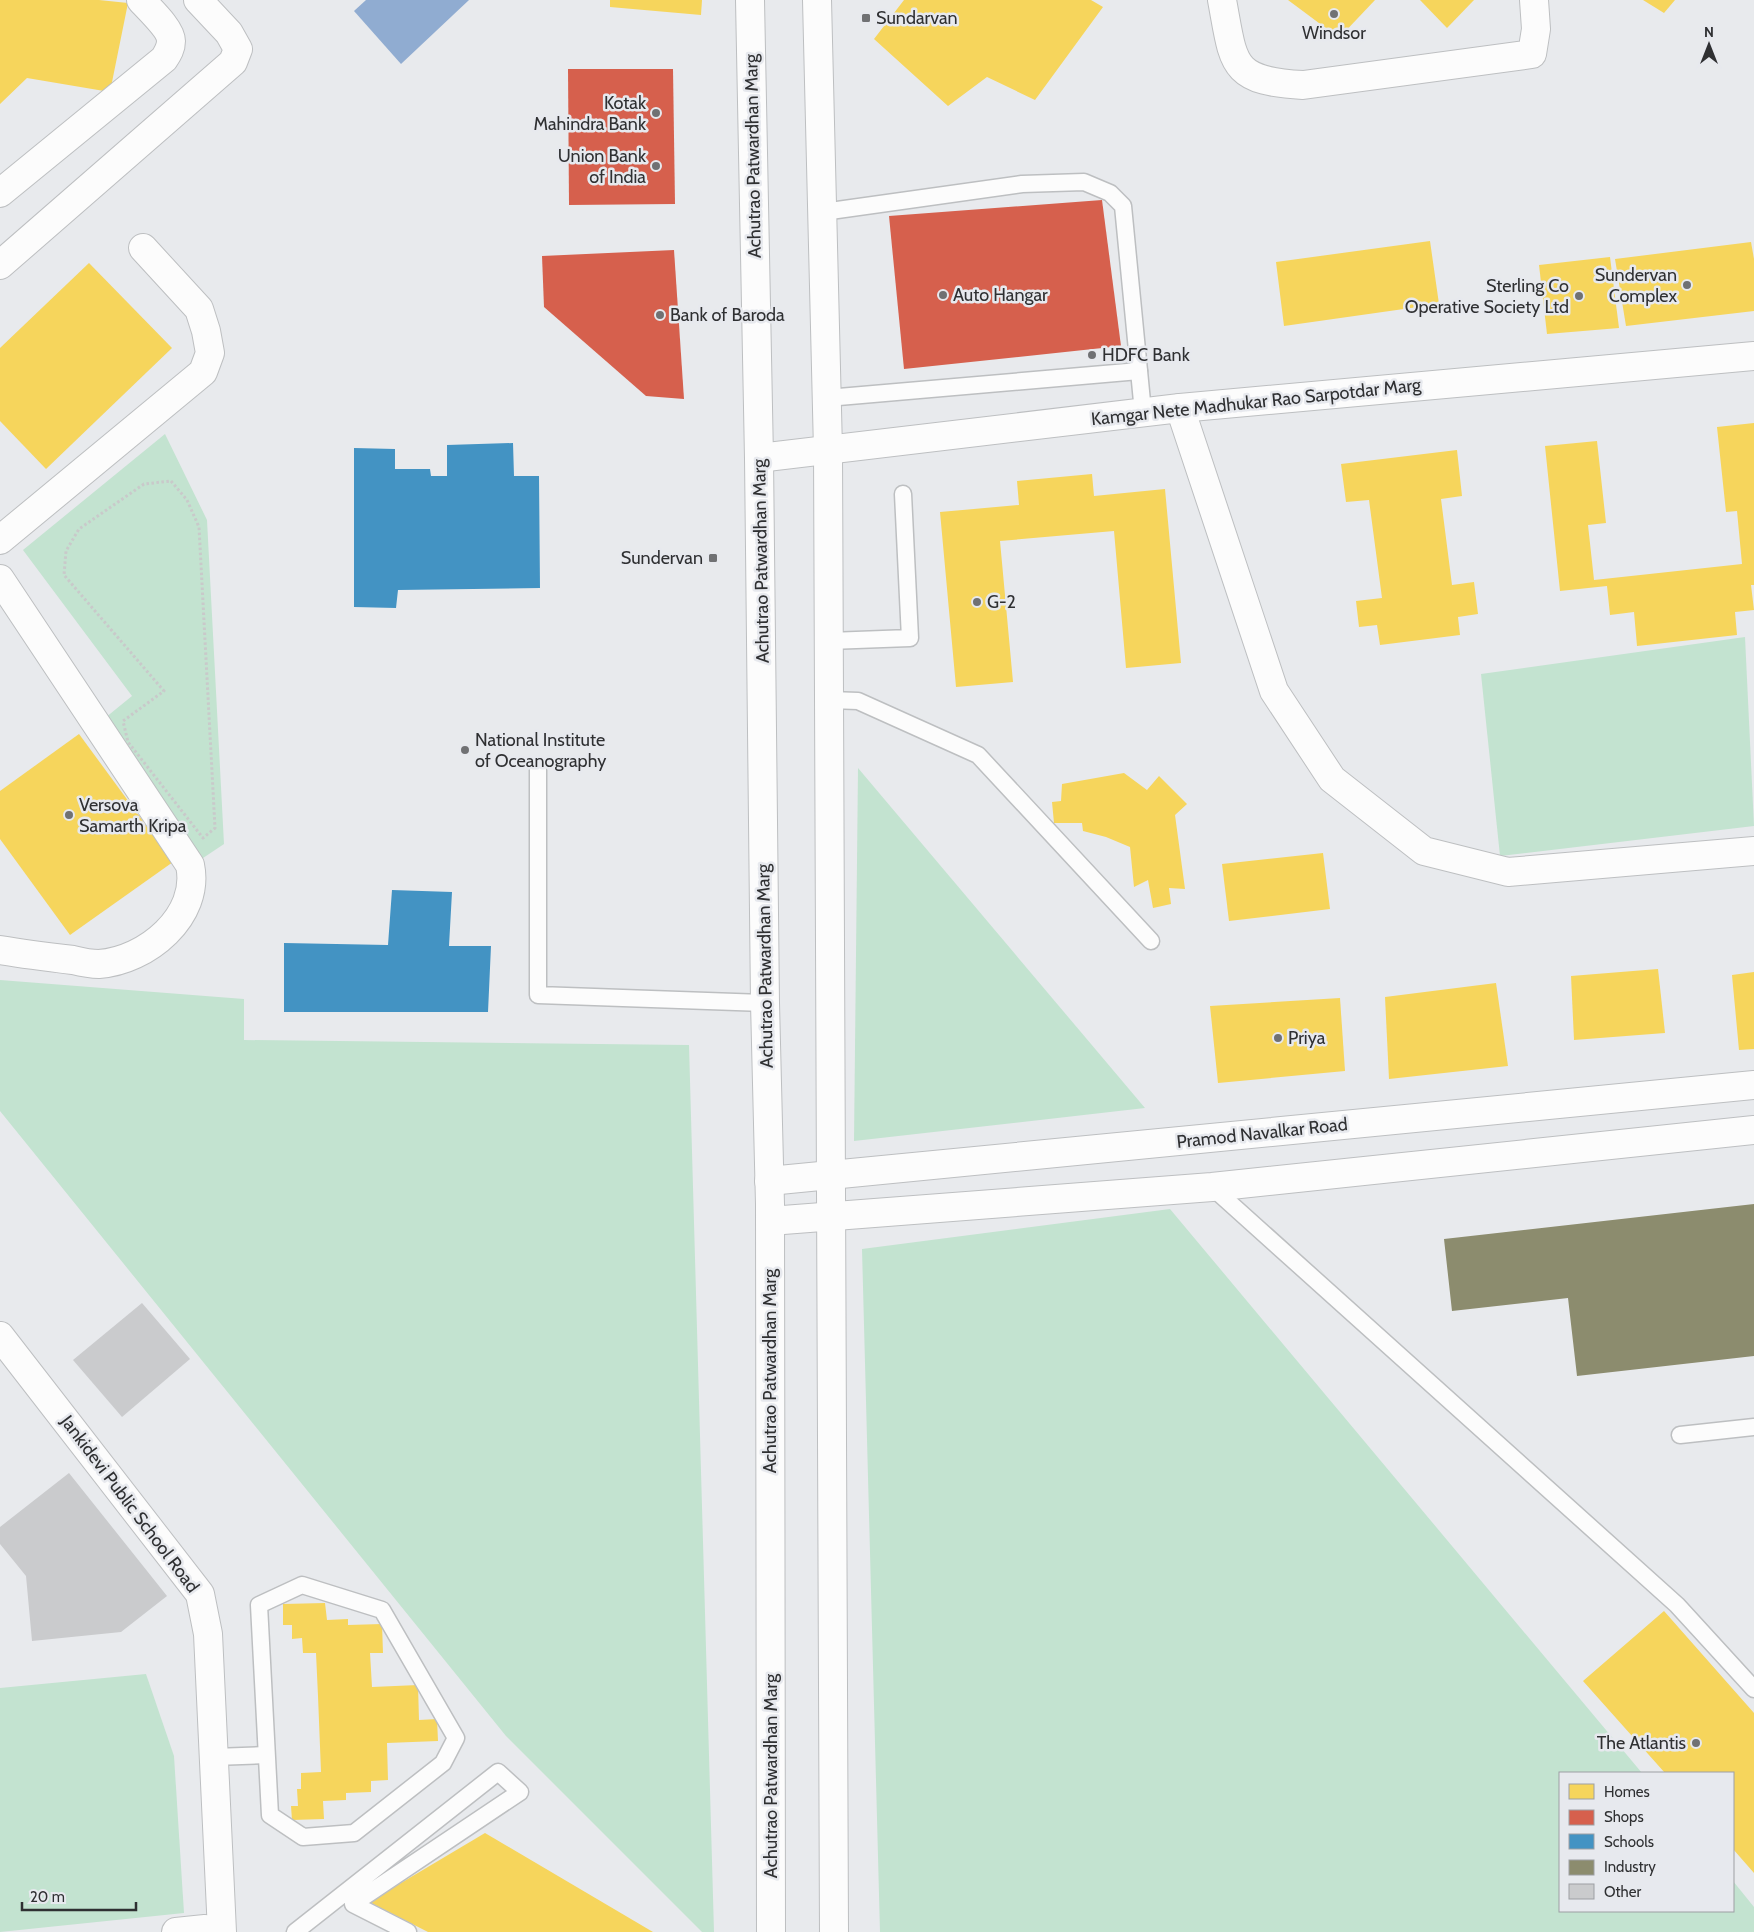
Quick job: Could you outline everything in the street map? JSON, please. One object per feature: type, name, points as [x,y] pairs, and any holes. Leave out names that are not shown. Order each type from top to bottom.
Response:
[{"type":"street","points":[[0,193],[164,59],[170,49],[172,39],[166,28],[141,0]]},
{"type":"street","points":[[0,265],[233,62],[238,49],[229,33],[198,0]]},
{"type":"street","name":"Achutrao Patwardhan Marg","points":[[750,0],[770,1221],[771,1932]]},
{"type":"street","points":[[817,0],[828,450],[834,1932]]},
{"type":"street","points":[[1222,0],[1232,51],[1240,67],[1252,77],[1273,83],[1303,85],[1532,54],[1536,29],[1534,0]]},
{"type":"street","points":[[0,540],[203,372],[210,354],[199,308],[143,248]]},
{"type":"street","name":"Kamgar Nete Madhukar Rao Sarpotdar Marg","points":[[759,458],[1180,408],[1754,356]]},
{"type":"street","points":[[1180,408],[1274,691],[1332,779],[1424,851],[1508,872],[1754,851]]},
{"type":"street","points":[[0,579],[190,865],[192,875],[190,892],[182,915],[161,938],[126,958],[99,964],[0,950]]},
{"type":"street","name":"Pramod Navalkar Road","points":[[769,1182],[1754,1085]]},
{"type":"street","points":[[770,1221],[1212,1186],[1754,1130]]},
{"type":"street","name":"Jankidevi Public School Road","points":[[0,1336],[200,1594],[208,1634],[222,1932]]},
{"type":"street","points":[[176,1932],[204,1929],[212,1932]]},
{"type":"lane","points":[[822,212],[1022,184],[1084,182],[1110,193],[1122,206],[1143,412]]},
{"type":"lane","points":[[827,398],[1139,371]]},
{"type":"lane","points":[[829,641],[910,638],[902,494]]},
{"type":"lane","points":[[830,700],[858,701],[978,755],[1151,941]]},
{"type":"lane","points":[[538,770],[538,995],[766,1003]]},
{"type":"lane","points":[[1212,1186],[1677,1605],[1754,1689]]},
{"type":"lane","points":[[1680,1435],[1754,1427]]},
{"type":"lane","points":[[302,1585],[382,1610],[456,1738],[443,1763],[354,1833],[303,1837],[270,1815],[266,1754],[259,1605],[302,1585]]},
{"type":"lane","points":[[214,1757],[266,1754]]},
{"type":"lane","points":[[295,1932],[498,1772],[520,1792],[353,1904],[408,1932]]},
{"type":"path","points":[[171,481],[187,500],[198,527],[215,828],[203,838],[128,742],[123,721],[164,691],[64,576],[66,551],[79,529],[144,484],[171,481]]},
{"type":"green space","points":[[165,434],[207,520],[224,844],[197,862],[94,727],[132,696],[23,550]]},
{"type":"green space","points":[[1745,637],[1754,826],[1500,856],[1481,674]]},
{"type":"green space","points":[[858,768],[1145,1108],[854,1141]]},
{"type":"green space","points":[[0,980],[244,999],[244,1040],[689,1045],[714,1932],[702,1932],[506,1736],[0,1111]]},
{"type":"green space","points":[[1170,1209],[1641,1772],[1559,1772],[1559,1912],[1734,1912],[1734,1882],[1754,1907],[1754,1932],[880,1932],[862,1249]]},
{"type":"green space","points":[[146,1674],[174,1756],[184,1913],[0,1932],[0,1688]]},
{"type":"water","points":[[366,0],[469,0],[401,64],[354,11]]},
{"type":"building: Homes","points":[[0,0],[99,0],[128,3],[110,92],[27,78],[0,104]]},
{"type":"building: Homes","points":[[610,0],[702,0],[701,15],[610,7]]},
{"type":"building: Homes","points":[[904,0],[1091,0],[1103,7],[1035,100],[987,77],[948,106],[874,39]]},
{"type":"building: Homes","name":"Windsor","points":[[1288,0],[1375,0],[1339,38]]},
{"type":"building: Homes","points":[[1420,0],[1474,0],[1447,28]]},
{"type":"building: Homes","points":[[1643,0],[1675,0],[1664,13]]},
{"type":"building: Homes","points":[[1430,241],[1439,304],[1284,326],[1276,262]]},
{"type":"building: Homes","name":"Sundervan Complex","points":[[1751,242],[1754,259],[1754,311],[1626,326],[1615,259]]},
{"type":"building: Homes","name":"Sterling Co Operative Society Ltd","points":[[1610,257],[1619,328],[1547,334],[1539,265]]},
{"type":"building: Homes","points":[[89,263],[172,348],[46,469],[0,421],[0,348]]},
{"type":"building: Homes","points":[[1754,423],[1754,585],[1751,585],[1754,610],[1735,612],[1737,635],[1637,646],[1634,612],[1610,615],[1607,586],[1560,591],[1545,446],[1597,441],[1606,523],[1588,525],[1594,580],[1742,564],[1737,511],[1726,512],[1717,427]]},
{"type":"building: Homes","points":[[1457,450],[1462,496],[1441,499],[1452,585],[1474,582],[1478,614],[1458,617],[1460,635],[1380,645],[1377,625],[1359,627],[1356,601],[1382,598],[1369,500],[1346,502],[1341,464]]},
{"type":"building: Homes","name":"G-2","points":[[1092,474],[1094,496],[1165,489],[1181,663],[1126,668],[1114,531],[1000,541],[1013,682],[956,687],[940,512],[1019,505],[1017,481]]},
{"type":"building: Homes","name":"Versova Samarth Kripa","points":[[79,734],[173,862],[70,935],[0,839],[0,791]]},
{"type":"building: Homes","points":[[1124,773],[1147,790],[1159,776],[1187,804],[1175,815],[1185,889],[1169,888],[1171,904],[1153,908],[1148,880],[1134,887],[1130,847],[1106,837],[1083,831],[1082,823],[1054,823],[1052,802],[1061,801],[1062,784]]},
{"type":"building: Homes","points":[[1323,853],[1330,909],[1229,921],[1222,864]]},
{"type":"building: Homes","points":[[1658,969],[1665,1033],[1574,1040],[1571,976]]},
{"type":"building: Homes","points":[[1754,972],[1754,1049],[1739,1050],[1732,975]]},
{"type":"building: Homes","points":[[1496,983],[1508,1066],[1389,1079],[1385,997]]},
{"type":"building: Homes","name":"Priya","points":[[1340,998],[1345,1071],[1218,1083],[1210,1006]]},
{"type":"building: Homes","points":[[325,1603],[327,1620],[348,1619],[348,1625],[382,1624],[383,1653],[370,1653],[372,1687],[418,1685],[419,1720],[437,1719],[438,1741],[387,1743],[388,1780],[371,1781],[371,1792],[346,1793],[346,1800],[323,1801],[324,1819],[292,1820],[291,1806],[298,1806],[297,1789],[301,1789],[301,1773],[321,1772],[318,1696],[316,1653],[303,1653],[302,1638],[292,1639],[292,1625],[283,1625],[283,1604]]},
{"type":"building: Homes","name":"The Atlantis","points":[[1664,1611],[1754,1713],[1754,1873],[1734,1850],[1734,1772],[1664,1772],[1583,1681]]},
{"type":"building: Homes","points":[[485,1833],[653,1932],[428,1932],[369,1902]]},
{"type":"building: Shops","points":[[568,69],[673,69],[675,204],[569,205]]},
{"type":"building: Shops","points":[[1102,200],[1121,346],[904,369],[889,216]]},
{"type":"building: Shops","points":[[674,250],[684,399],[646,396],[544,307],[542,256]]},
{"type":"building: Schools","points":[[513,443],[514,476],[539,476],[540,588],[398,590],[396,608],[354,607],[354,448],[395,449],[395,469],[430,469],[431,476],[447,476],[447,445]]},
{"type":"building: Schools","points":[[392,890],[452,892],[449,946],[491,946],[488,1012],[284,1012],[284,943],[388,945]]},
{"type":"building: Industry","points":[[1754,1204],[1754,1356],[1577,1376],[1568,1298],[1452,1311],[1444,1239]]},
{"type":"building: Other","points":[[142,1303],[190,1359],[122,1417],[73,1360]]},
{"type":"building: Other","points":[[69,1473],[167,1596],[121,1632],[32,1641],[26,1576],[0,1544],[0,1527]]},
{"type":"place","name":"Windsor","points":[[1334,14]]},
{"type":"place","name":"Sundarvan","points":[[866,18]]},
{"type":"place","name":"Kotak Mahindra Bank","points":[[656,113]]},
{"type":"place","name":"Union Bank of India","points":[[656,166]]},
{"type":"place","name":"Sundervan Complex","points":[[1687,285]]},
{"type":"place","name":"Auto Hangar","points":[[943,295]]},
{"type":"place","name":"Sterling Co Operative Society Ltd","points":[[1579,296]]},
{"type":"place","name":"Bank of Baroda","points":[[660,315]]},
{"type":"place","name":"HDFC Bank","points":[[1092,355]]},
{"type":"place","name":"Sundervan","points":[[713,558]]},
{"type":"place","name":"G-2","points":[[977,602]]},
{"type":"place","name":"National Institute of Oceanography","points":[[465,750]]},
{"type":"place","name":"Versova Samarth Kripa","points":[[69,815]]},
{"type":"place","name":"Priya","points":[[1278,1038]]},
{"type":"place","name":"The Atlantis","points":[[1696,1743]]}]
